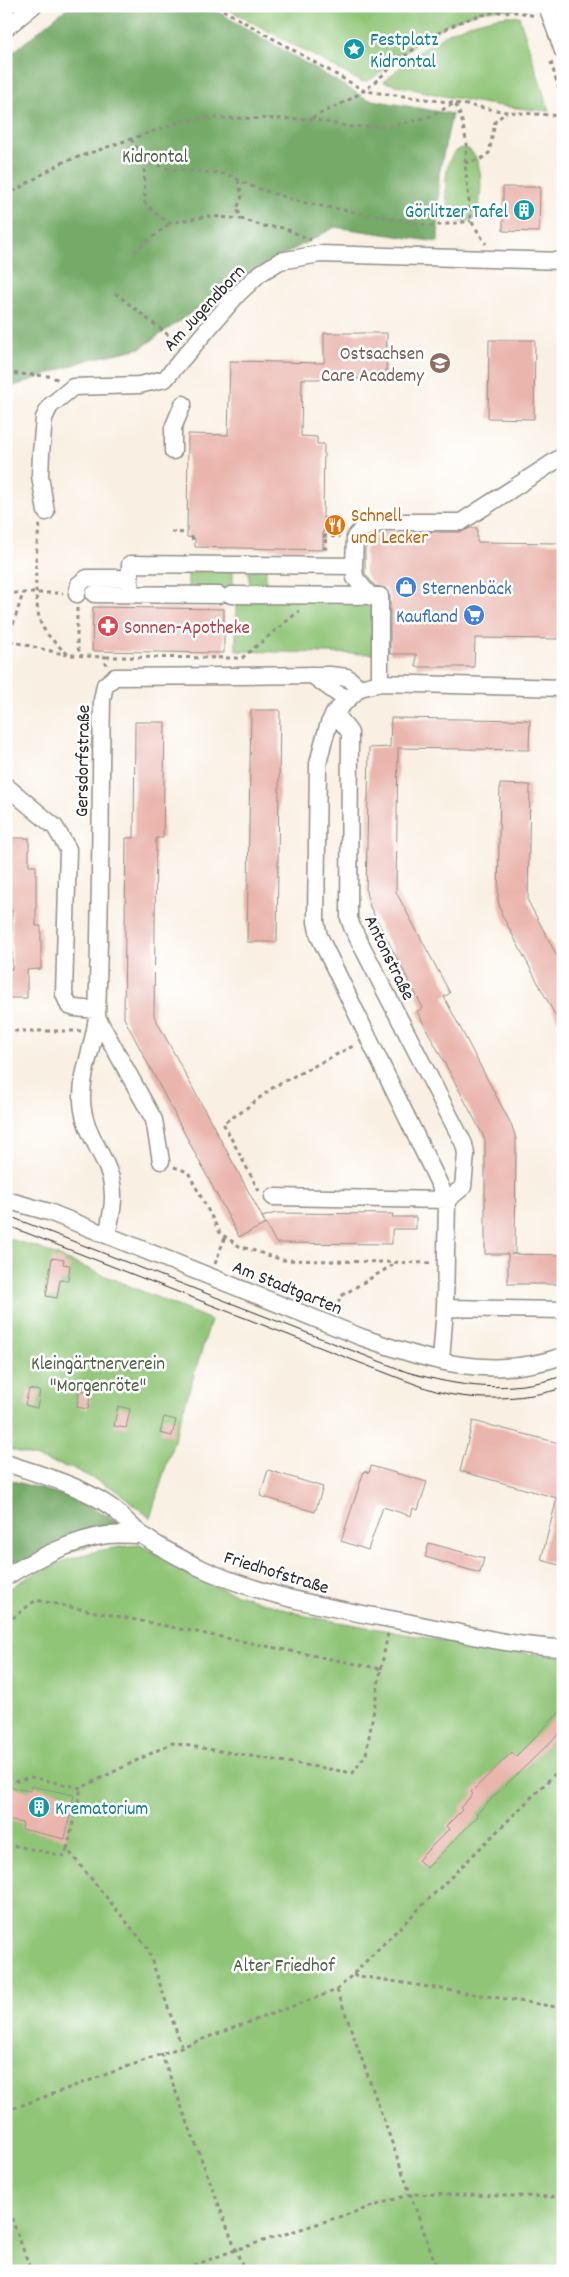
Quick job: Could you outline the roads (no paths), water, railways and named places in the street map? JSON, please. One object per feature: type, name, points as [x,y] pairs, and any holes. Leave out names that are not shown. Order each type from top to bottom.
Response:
[{"type":"street","points":[[6,28],[33,6]]},
{"type":"street","points":[[547,6],[555,52]]},
{"type":"street","name":"Am Jugendborn","points":[[46,512],[40,476],[44,418],[50,406],[73,387],[139,385],[165,379],[236,296],[259,274],[280,261],[315,254],[563,261]]},
{"type":"street","points":[[172,451],[172,428],[183,404]]},
{"type":"street","points":[[371,597],[354,578],[355,537],[362,529],[383,522],[461,522],[563,456]]},
{"type":"street","points":[[130,586],[130,564],[354,566]]},
{"type":"street","points":[[86,594],[130,586],[225,595],[380,596],[380,683]]},
{"type":"street","name":"Gersdorfstraße","points":[[107,1234],[114,1204],[110,1175],[84,1118],[82,1089],[96,1019],[102,700],[110,681],[312,675],[347,677],[355,693]]},
{"type":"street","points":[[442,1362],[447,1264],[447,1200],[319,936],[316,922],[318,764],[329,724],[335,712],[355,693],[380,683],[563,688]]},
{"type":"street","name":"Antonstraße","points":[[335,712],[350,733],[349,918],[356,936],[464,1144],[466,1154],[463,1188],[447,1200]]},
{"type":"street","points":[[6,786],[55,828],[68,849],[64,994],[70,1006],[96,1019]]},
{"type":"street","name":"Gersdorfstraße","points":[[96,1019],[154,1120],[161,1161]]},
{"type":"street","points":[[272,1197],[447,1200]]},
{"type":"street","name":"Am Stadtgarten","points":[[6,1200],[49,1212],[107,1234],[329,1324],[409,1354],[442,1362],[480,1368],[504,1369],[549,1361],[563,1356]]},
{"type":"street","points":[[445,1308],[563,1310]]},
{"type":"street","name":"Friedhofstraße","points":[[6,1463],[74,1486],[111,1507],[142,1535],[194,1565],[238,1583],[305,1602],[391,1620],[485,1638],[547,1648],[563,1648]]},
{"type":"street","points":[[6,1578],[20,1568],[70,1545],[106,1535],[142,1535]]},
{"type":"tram line","points":[[6,1215],[407,1372],[465,1385],[503,1387],[542,1382],[563,1376]]},
{"type":"tram line","points":[[6,1225],[404,1380],[437,1391],[477,1398],[506,1398],[535,1395],[563,1388]]},
{"type":"place","name":"Festplatz Kidrontal","points":[[354,49]]},
{"type":"place","name":"Görlitzer Tafel","points":[[524,210]]},
{"type":"place","name":"Ostsachsen Care Academy","points":[[440,363]]},
{"type":"place","name":"Schnell und Lecker","points":[[335,525]]},
{"type":"place","name":"Sternenbäck","points":[[406,587]]},
{"type":"place","name":"Kaufland","points":[[474,615]]},
{"type":"place","name":"Sonnen-Apotheke","points":[[108,626]]},
{"type":"place","name":"Krematorium","points":[[39,1807]]},
{"type":"park label","name":"Kidrontal","points":[[155,155]]},
{"type":"park label","name":"Kleingärtnerverein \"Morgenröte\"","points":[[98,1373]]},
{"type":"park label","name":"Alter Friedhof","points":[[284,1964]]}]
